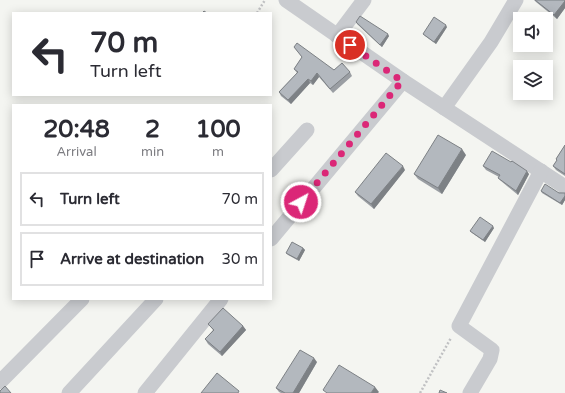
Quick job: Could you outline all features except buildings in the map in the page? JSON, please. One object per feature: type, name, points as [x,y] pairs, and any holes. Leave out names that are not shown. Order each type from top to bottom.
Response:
[{"type":"street","points":[[286,0],[402,81],[565,187]]},
{"type":"street","points":[[337,36],[364,0]]},
{"type":"street","points":[[444,108],[490,42],[516,0]]},
{"type":"street","points":[[272,238],[402,81]]},
{"type":"street","points":[[272,169],[307,130]]},
{"type":"street","points":[[470,393],[490,359],[492,350],[459,326],[541,171]]},
{"type":"street","points":[[0,382],[81,300]]},
{"type":"street","points":[[69,393],[155,300]]},
{"type":"street","points":[[145,393],[220,300]]},
{"type":"path","points":[[258,12],[265,0]]},
{"type":"path","points":[[420,393],[459,326]]},
{"type":"route","points":[[301,202],[402,81],[350,45]]}]
